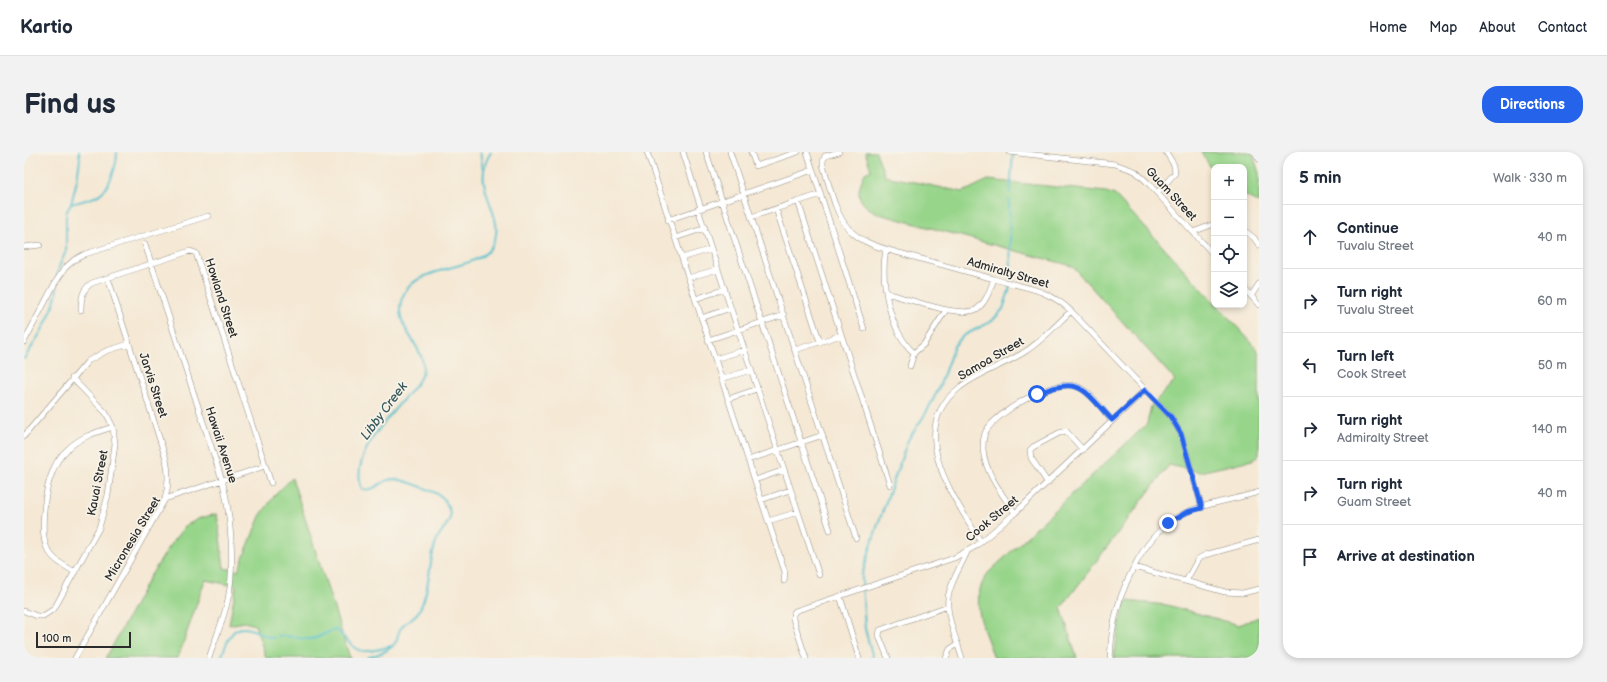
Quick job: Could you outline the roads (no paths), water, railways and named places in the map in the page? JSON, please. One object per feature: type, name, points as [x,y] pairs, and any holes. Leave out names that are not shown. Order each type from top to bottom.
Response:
[{"type":"street","points":[[647,152],[668,220],[682,258],[785,572],[784,581]]},
{"type":"street","points":[[683,152],[711,249],[819,576]]},
{"type":"street","points":[[706,152],[830,530]]},
{"type":"street","points":[[730,152],[796,350],[856,538]]},
{"type":"street","points":[[751,152],[756,166],[798,152]]},
{"type":"street","points":[[807,152],[864,329]]},
{"type":"street","name":"Admiralty Street","points":[[838,152],[824,158],[823,165],[840,214],[848,229],[861,239],[886,249],[994,280],[1014,284],[1050,295],[1060,300],[1171,417],[1181,434],[1202,508]]},
{"type":"street","name":"Guam Street","points":[[1009,152],[1046,154],[1125,166],[1135,171],[1211,252]]},
{"type":"street","points":[[1157,193],[1175,173],[1174,165],[1166,152]]},
{"type":"street","points":[[1255,152],[1259,159]]},
{"type":"street","points":[[668,220],[813,170]]},
{"type":"street","points":[[751,217],[821,194]]},
{"type":"street","points":[[798,202],[890,485]]},
{"type":"street","points":[[776,209],[820,342]]},
{"type":"street","points":[[24,342],[55,283],[65,268],[74,260],[86,254],[208,216]]},
{"type":"street","points":[[1193,232],[1211,225]]},
{"type":"street","points":[[675,238],[705,228]]},
{"type":"street","points":[[1247,232],[1254,238],[1259,245]]},
{"type":"street","name":"Hawaii Avenue","points":[[145,244],[222,480],[227,504],[231,577],[228,601],[209,658]]},
{"type":"street","points":[[24,247],[40,245]]},
{"type":"street","points":[[682,258],[711,249]]},
{"type":"street","points":[[886,249],[883,273],[896,327],[905,344],[914,353]]},
{"type":"street","name":"Howland Street","points":[[81,310],[84,289],[92,283],[190,251],[196,253],[271,483]]},
{"type":"street","points":[[688,278],[718,269]]},
{"type":"street","name":"Jarvis Street","points":[[108,278],[168,466],[169,482],[165,499]]},
{"type":"street","points":[[887,293],[946,310],[969,312],[977,309],[984,302],[994,280]]},
{"type":"street","points":[[1251,296],[1259,284]]},
{"type":"street","points":[[695,299],[725,289]]},
{"type":"street","points":[[1247,291],[1259,305]]},
{"type":"street","points":[[701,318],[731,308]]},
{"type":"street","points":[[910,366],[914,353],[924,344],[946,310]]},
{"type":"street","name":"Samoa Street","points":[[982,542],[950,491],[940,467],[934,432],[940,410],[953,393],[984,373],[1027,351],[1071,311]]},
{"type":"street","points":[[708,340],[784,315]]},
{"type":"street","points":[[796,350],[841,335]]},
{"type":"street","points":[[24,436],[88,361],[96,356],[129,344]]},
{"type":"street","points":[[715,359],[744,350]]},
{"type":"street","points":[[722,379],[751,370]]},
{"type":"street","name":"Kauai Street","points":[[24,611],[37,616],[43,616],[54,609],[99,528],[108,495],[115,444],[113,427],[106,413],[72,378]]},
{"type":"street","points":[[1015,513],[995,482],[984,459],[984,438],[986,431],[996,420],[1013,407],[1037,394],[1057,386],[1066,385],[1081,388],[1112,420]]},
{"type":"street","points":[[728,399],[757,389]]},
{"type":"street","name":"Cook Street","points":[[806,658],[793,619],[794,613],[798,610],[954,558],[967,552],[982,542],[1048,483],[1145,390]]},
{"type":"street","points":[[75,572],[58,562],[46,546],[44,537],[44,520],[47,489],[57,461],[66,450],[76,441],[113,427]]},
{"type":"street","points":[[1048,483],[1031,458],[1030,450],[1033,447],[1059,433],[1066,431],[1083,450]]},
{"type":"street","points":[[748,460],[823,434]]},
{"type":"street","name":"Micronesia Street","points":[[76,658],[165,499],[265,466]]},
{"type":"street","points":[[755,480],[784,470]]},
{"type":"street","points":[[761,500],[790,490]]},
{"type":"street","points":[[1110,658],[1113,627],[1118,607],[1134,567],[1156,534],[1168,523],[1187,512],[1259,492]]},
{"type":"street","points":[[768,521],[798,512]]},
{"type":"street","points":[[1186,581],[1198,559],[1204,555],[1259,540]]},
{"type":"street","points":[[962,658],[948,606],[949,592],[967,552]]},
{"type":"street","points":[[1134,567],[1235,594],[1259,589]]},
{"type":"street","points":[[840,596],[859,658]]},
{"type":"street","points":[[888,658],[878,636],[880,630],[948,606]]},
{"type":"street","points":[[946,658],[950,649],[958,644]]},
{"type":"waterway","points":[[57,277],[59,267],[66,251],[66,213],[71,204],[77,180],[80,159],[79,152]]},
{"type":"waterway","points":[[71,204],[91,199],[105,189],[109,184],[114,170],[117,152]]},
{"type":"waterway","points":[[480,152],[483,170]]},
{"type":"waterway","name":"Libby Creek","points":[[367,658],[385,652],[389,649],[395,643],[401,628],[414,617],[420,609],[424,601],[434,547],[437,539],[448,523],[450,516],[447,505],[440,495],[404,481],[393,479],[385,481],[371,489],[362,489],[359,476],[361,464],[372,438],[420,378],[423,369],[420,353],[402,320],[400,311],[403,296],[411,285],[423,277],[479,258],[489,250],[495,238],[496,227],[494,215],[486,192],[484,179],[485,166],[491,152]]},
{"type":"waterway","points":[[1010,193],[1013,153]]},
{"type":"waterway","points":[[873,658],[865,629],[862,575],[877,527],[908,440],[926,413],[938,390],[954,346],[963,336],[992,321],[1003,309],[1009,291],[1011,274],[1009,200]]},
{"type":"waterway","points":[[24,359],[50,315],[56,296],[57,287]]},
{"type":"waterway","points":[[221,658],[231,635],[240,628],[253,630],[274,638]]},
{"type":"waterway","points":[[278,636],[314,639],[330,631],[337,630],[355,648],[359,650],[368,651],[392,646]]}]
